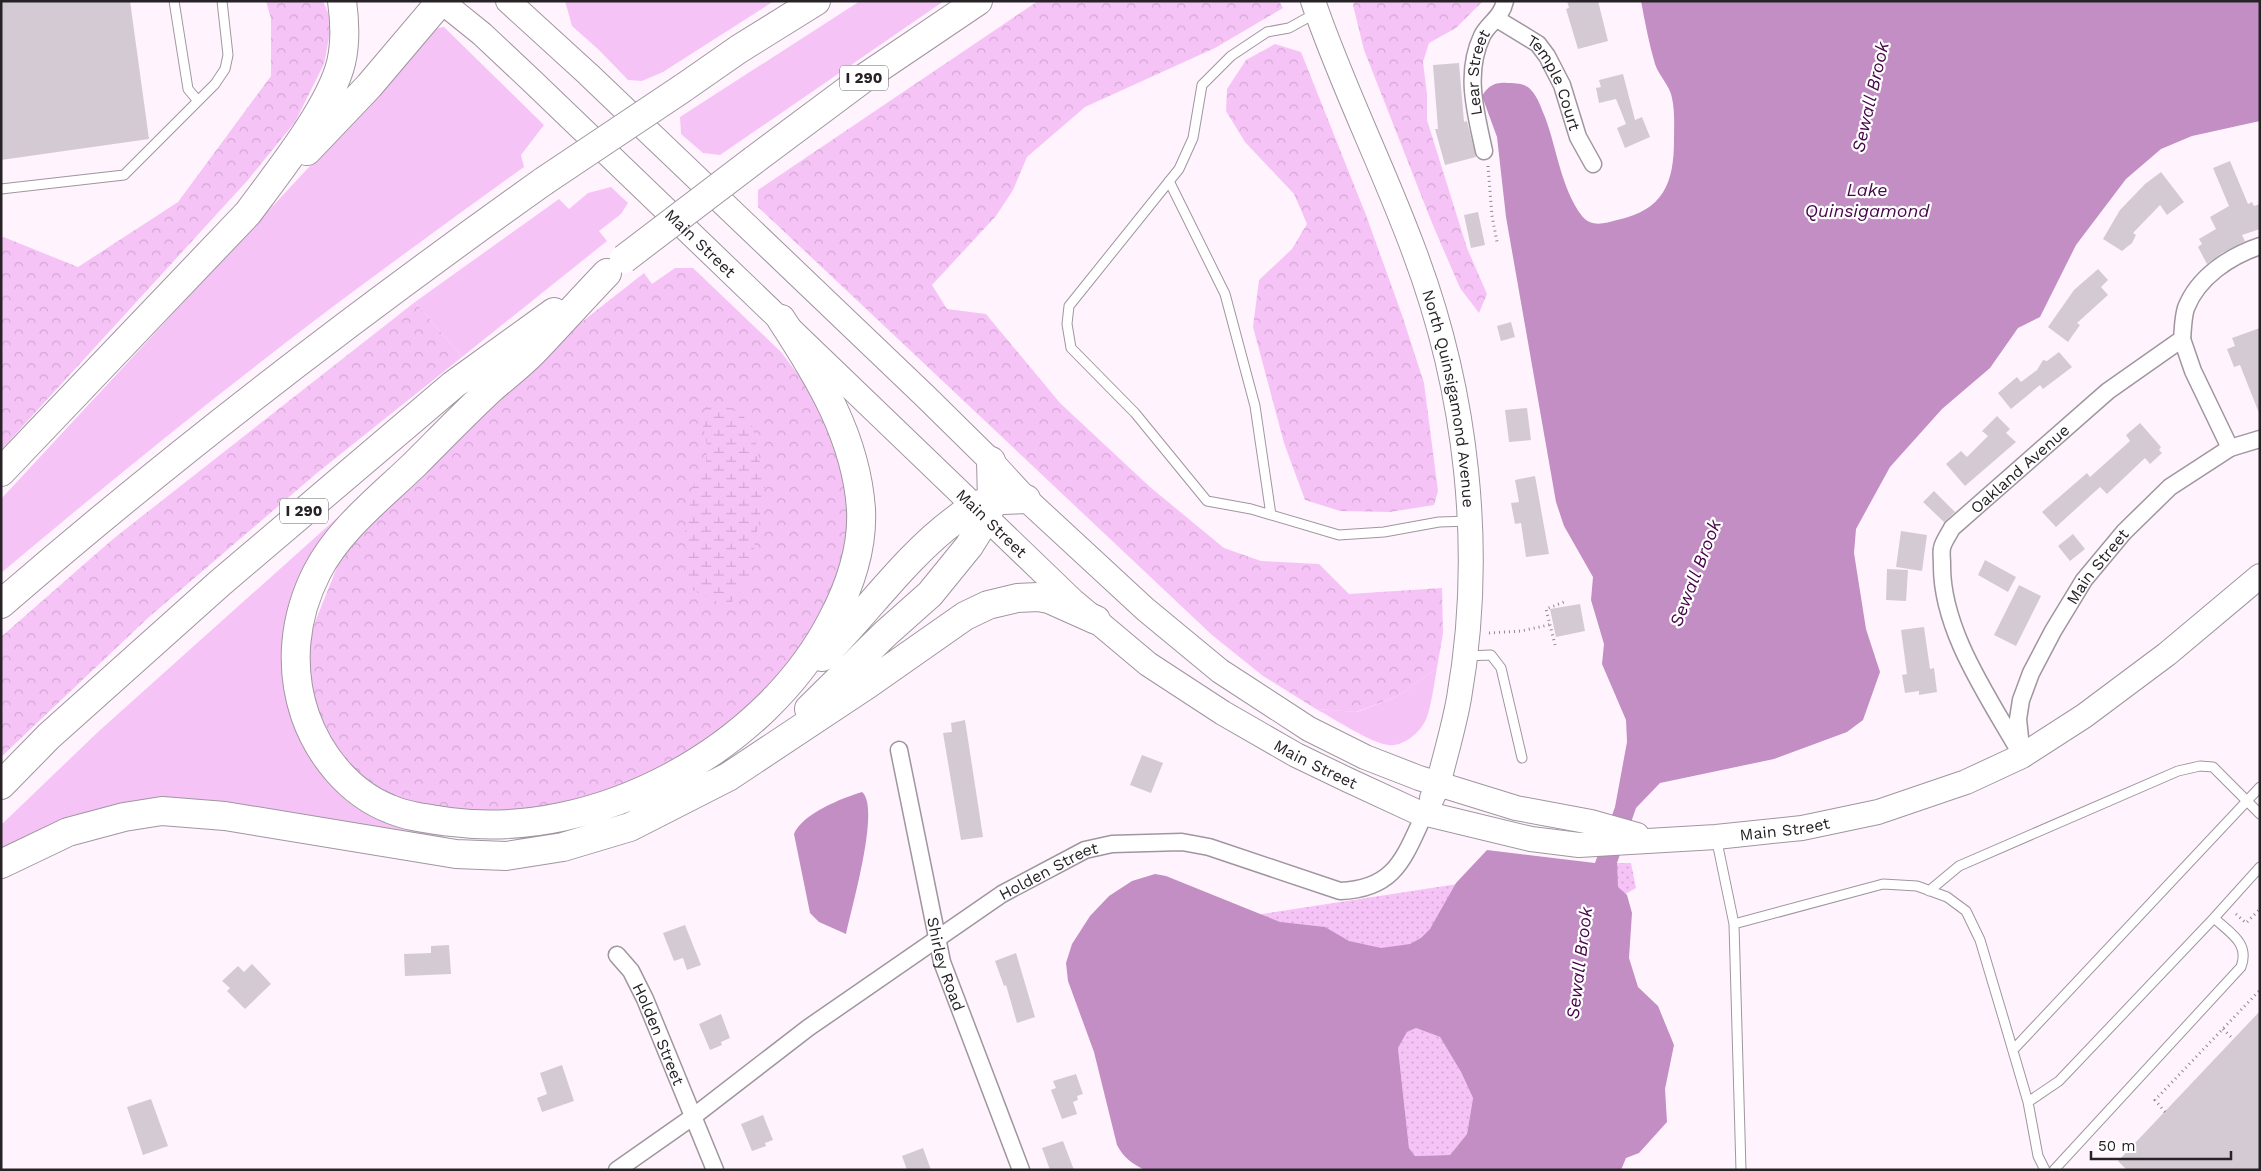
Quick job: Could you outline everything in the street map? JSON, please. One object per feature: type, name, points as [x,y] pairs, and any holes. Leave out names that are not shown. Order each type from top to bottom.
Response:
[{"type":"highway","points":[[248,213],[302,136],[335,81],[341,62],[345,33],[342,1]]},
{"type":"highway","points":[[1,472],[368,86],[441,1]]},
{"type":"highway","points":[[1,604],[61,552],[245,402],[431,261],[544,181],[739,49],[816,1]]},
{"type":"highway","name":"I 290","points":[[1,785],[49,736],[220,582],[438,397],[864,78],[978,1]]},
{"type":"highway","points":[[615,266],[531,354],[468,410],[363,513],[334,545],[318,570],[307,595],[294,653],[296,679],[303,708],[314,739],[327,760],[366,796],[390,809],[421,818],[484,825],[517,824],[578,813],[613,802],[661,781],[724,744],[777,699],[850,630],[905,567],[937,534],[985,508],[1026,499]]},
{"type":"highway","points":[[777,699],[821,640],[842,601],[851,578],[860,530],[858,489],[847,443],[838,418],[824,387],[781,319]]},
{"type":"highway","points":[[754,758],[793,726],[885,634],[930,594],[958,561],[985,508],[991,461]]},
{"type":"highway","points":[[1,864],[68,832],[124,817],[162,811],[225,816],[456,854],[482,856],[522,854],[563,846],[630,827],[700,793],[728,777],[868,684],[965,616],[988,605],[1017,598],[1038,597],[1049,599],[1096,620]]},
{"type":"main road","name":"Main Street","points":[[441,1],[482,34],[781,319],[985,508],[1073,601],[1148,664],[1223,713],[1322,768],[1415,811],[1531,839],[1579,845],[1654,839],[1716,837],[1793,829],[1878,812],[1966,782],[2022,756],[2084,716],[2167,654],[2260,576]]},
{"type":"main road","name":"Main Street","points":[[508,1],[588,74],[991,461],[1026,499],[1145,609],[1220,671],[1309,729],[1365,757],[1438,785],[1516,808],[1591,822],[1654,839]]},
{"type":"main road","name":"North Quinsigamond Avenue","points":[[1315,7],[1396,203],[1433,306],[1455,396],[1462,442],[1470,521],[1471,568],[1465,656],[1459,698],[1438,785],[1425,813]]},
{"type":"street","name":"Lear Street","points":[[1484,151],[1472,95],[1473,66],[1482,35],[1497,19],[1506,1]]},
{"type":"street","name":"Temple Court","points":[[1497,19],[1538,44],[1547,56],[1562,85],[1578,137],[1593,164]]},
{"type":"street","points":[[2230,448],[2193,371],[2182,339],[2185,310],[2193,293],[2218,267],[2236,256],[2260,246]]},
{"type":"street","name":"Oakland Avenue","points":[[2022,756],[1955,631],[1946,604],[1942,574],[1942,548],[1952,528],[2063,428],[2122,380],[2182,339]]},
{"type":"street","name":"Main Street","points":[[2022,756],[2018,719],[2021,700],[2031,672],[2084,580],[2124,532],[2170,487],[2230,448],[2260,439]]},
{"type":"street","name":"Shirley Road","points":[[899,750],[942,962],[1021,1170]]},
{"type":"street","name":"Holden Street","points":[[694,1116],[808,1028],[938,939],[1016,886],[1085,850],[1112,844],[1182,842],[1209,847],[1340,891],[1361,891],[1379,883],[1392,874],[1404,856],[1425,813]]},
{"type":"street","name":"Holden Street","points":[[617,955],[631,971],[645,999],[715,1170]]},
{"type":"street","points":[[617,1170],[694,1116]]},
{"type":"lane","points":[[174,1],[188,89],[198,101]]},
{"type":"lane","points":[[1,189],[124,175],[198,101],[226,69],[228,55],[222,1]]},
{"type":"lane","points":[[1315,7],[1289,28],[1267,32],[1231,56],[1202,85],[1193,138],[1179,169],[1069,306],[1067,324],[1070,348],[1135,413],[1207,501],[1271,515],[1339,535],[1384,532],[1439,522],[1470,521]]},
{"type":"lane","points":[[1169,181],[1225,294],[1255,406],[1271,515]]},
{"type":"lane","points":[[1465,656],[1491,655],[1501,668],[1522,758]]},
{"type":"lane","points":[[1929,890],[1960,866],[2178,771],[2200,766],[2213,768],[2260,814]]},
{"type":"lane","points":[[2013,1050],[2260,786]]},
{"type":"lane","points":[[1716,837],[1734,924],[1741,1170]]},
{"type":"lane","points":[[2028,1102],[2059,1081],[2260,867]]},
{"type":"lane","points":[[1734,924],[1883,884],[1917,886],[1947,897],[1966,911],[1980,940],[2028,1102],[2038,1156],[2045,1170]]},
{"type":"lane","points":[[2054,1170],[2241,966],[2244,956],[2242,944],[2214,918]]},
{"type":"path","points":[[1484,151],[1488,160],[1492,216],[1497,242]]},
{"type":"path","points":[[1555,645],[1546,609],[1564,602]]},
{"type":"path","points":[[1489,633],[1521,631],[1551,624]]},
{"type":"path","points":[[2236,914],[2246,923],[2260,909]]},
{"type":"path","points":[[2165,1112],[2155,1100],[2260,990]]},
{"type":"path","points":[[2223,1029],[2233,1039]]},
{"type":"green space","points":[[266,1],[323,1],[332,22],[324,64],[295,122],[247,181],[1,450],[1,236],[78,267],[178,202],[271,76],[271,19]]},
{"type":"green space","points":[[565,1],[774,1],[663,72],[642,81],[628,80],[572,26]]},
{"type":"green space","points":[[860,1],[944,1],[720,155],[703,153],[681,134],[680,117]]},
{"type":"green space","points":[[1038,1],[1279,1],[1283,8],[1215,48],[1085,107],[1027,157],[1013,190],[996,216],[932,285],[947,309],[986,314],[1060,403],[1150,487],[1224,548],[1261,561],[1319,564],[1349,594],[1442,588],[1443,633],[1437,668],[1398,696],[1356,712],[1316,709],[1263,676],[1212,635],[758,207],[758,190]]},
{"type":"green space","points":[[1355,1],[1483,1],[1456,28],[1429,43],[1423,62],[1427,94],[1427,120],[1467,248],[1487,294],[1479,313],[1460,288],[1432,223],[1364,50],[1353,5]]},
{"type":"green space","points":[[444,27],[544,125],[521,155],[524,167],[362,285],[224,390],[1,573],[1,499],[438,28]]},
{"type":"green space","points":[[1275,44],[1301,52],[1366,215],[1402,315],[1424,383],[1438,491],[1434,505],[1390,512],[1340,511],[1305,500],[1284,443],[1253,327],[1259,280],[1292,249],[1307,224],[1294,194],[1245,142],[1226,111],[1227,89],[1246,60]]},
{"type":"green space","points":[[611,187],[628,203],[621,214],[599,231],[607,241],[462,357],[415,302],[559,199],[569,209],[588,193]]},
{"type":"green space","points":[[675,268],[693,268],[781,352],[803,381],[825,418],[841,460],[851,510],[845,573],[799,662],[718,741],[587,803],[466,817],[378,793],[350,768],[327,739],[315,713],[307,670],[309,637],[342,555],[369,524],[560,339],[644,273],[652,284]]},
{"type":"green space","points":[[415,302],[462,357],[317,473],[149,617],[1,757],[1,637],[113,539]]},
{"type":"green space","points":[[723,405],[741,414],[752,425],[765,486],[748,581],[728,607],[686,587],[685,528],[695,479],[706,468],[707,445],[703,425],[706,407]]},
{"type":"green space","points":[[339,516],[343,521],[287,643],[444,834],[442,841],[139,806],[1,855],[1,825],[99,731]]},
{"type":"green space","points":[[1437,668],[1425,722],[1417,733],[1401,743],[1395,745],[1382,744],[1352,730],[1316,709],[1357,712],[1398,696]]},
{"type":"green space","points":[[1595,863],[1631,863],[1636,888],[1601,908],[1396,960],[1217,921]]},
{"type":"green space","points":[[1416,1028],[1440,1037],[1461,1072],[1473,1098],[1467,1134],[1450,1155],[1415,1156],[1409,1148],[1398,1048],[1407,1032]]},
{"type":"water","name":"Lake Quinsigamond","points":[[1641,1],[2260,1],[2260,121],[2192,136],[2161,149],[2126,179],[2076,245],[2040,317],[2018,328],[1990,368],[1942,409],[1890,467],[1856,529],[1854,553],[1866,629],[1880,672],[1863,720],[1847,732],[1774,759],[1660,783],[1636,808],[1617,863],[1618,887],[1627,895],[1632,913],[1629,958],[1638,987],[1658,1006],[1674,1045],[1665,1089],[1667,1122],[1639,1153],[1626,1158],[1621,1170],[1145,1170],[1128,1160],[1117,1145],[1094,1052],[1068,981],[1066,963],[1072,944],[1090,916],[1109,896],[1132,881],[1155,874],[1166,876],[1280,922],[1325,927],[1349,941],[1381,948],[1410,944],[1421,938],[1430,929],[1456,883],[1487,850],[1595,863],[1615,807],[1627,742],[1626,720],[1602,664],[1604,644],[1591,600],[1593,577],[1564,526],[1556,502],[1506,217],[1497,137],[1482,96],[1495,84],[1517,83],[1529,88],[1539,103],[1545,117],[1569,193],[1586,220],[1594,223],[1603,223],[1633,215],[1645,209],[1663,193],[1672,170],[1674,119],[1671,94],[1655,64]],"holes":[[[1416,1028],[1440,1037],[1461,1072],[1473,1098],[1467,1134],[1450,1155],[1415,1156],[1409,1148],[1398,1048],[1407,1032]]]},
{"type":"water","points":[[862,792],[867,801],[867,837],[846,934],[819,922],[810,913],[794,834],[805,820],[814,814],[844,798]]},
{"type":"building","points":[[1,1],[130,1],[149,139],[1,160]]},
{"type":"building","points":[[1567,1],[1598,1],[1608,41],[1578,49],[1566,9],[1569,8]]},
{"type":"building","points":[[1459,63],[1464,122],[1467,121],[1476,157],[1445,165],[1435,129],[1438,129],[1433,65]]},
{"type":"building","points":[[1623,74],[1635,120],[1642,117],[1650,137],[1625,148],[1617,128],[1626,124],[1616,99],[1599,103],[1596,88],[1601,87],[1599,80]]},
{"type":"building","points":[[2230,161],[2248,204],[2252,202],[2254,206],[2260,204],[2260,229],[2242,235],[2245,241],[2222,253],[2207,264],[2198,247],[2202,244],[2199,239],[2216,229],[2210,217],[2229,206],[2213,168]]},
{"type":"building","points":[[2161,172],[2184,202],[2167,215],[2160,205],[2133,233],[2136,235],[2132,243],[2122,251],[2103,239],[2120,210],[2145,184]]},
{"type":"building","points":[[1478,212],[1485,245],[1471,248],[1464,215]]},
{"type":"building","points":[[2098,269],[2108,280],[2101,287],[2108,295],[2077,323],[2080,325],[2068,342],[2048,327],[2074,290]]},
{"type":"building","points":[[1511,322],[1515,337],[1501,341],[1497,326]]},
{"type":"building","points":[[2260,328],[2259,413],[2240,365],[2234,367],[2227,349],[2235,346],[2232,338]]},
{"type":"building","points":[[2059,352],[2072,367],[2043,389],[2040,385],[2011,409],[1998,393],[2017,377],[2021,382],[2037,370],[2043,360],[2047,361]]},
{"type":"building","points":[[1527,408],[1531,440],[1509,442],[1505,410]]},
{"type":"building","points":[[1997,416],[2010,429],[2006,433],[2016,442],[1965,486],[1946,464],[1961,451],[1967,457],[1988,436],[1982,431]]},
{"type":"building","points":[[2140,423],[2161,447],[2159,450],[2162,453],[2150,464],[2145,458],[2107,494],[2100,487],[2056,527],[2042,512],[2087,473],[2090,477],[2130,441],[2126,435]]},
{"type":"building","points":[[1535,476],[1549,554],[1526,557],[1521,523],[1515,524],[1511,503],[1519,502],[1515,480]]},
{"type":"building","points":[[1934,491],[1955,512],[1944,522],[1923,502]]},
{"type":"building","points":[[1901,531],[1927,535],[1922,571],[1896,567]]},
{"type":"building","points":[[2073,534],[2085,549],[2070,561],[2058,546]]},
{"type":"building","points":[[1985,560],[2016,577],[2008,592],[1978,575]]},
{"type":"building","points":[[1887,569],[1908,570],[1906,601],[1886,600]]},
{"type":"building","points":[[2019,585],[2041,596],[2016,646],[1994,635]]},
{"type":"building","points":[[1580,604],[1585,631],[1556,637],[1550,609]]},
{"type":"building","points":[[1924,627],[1930,669],[1934,668],[1937,692],[1919,695],[1919,691],[1905,693],[1902,675],[1907,674],[1901,630]]},
{"type":"building","points":[[965,720],[983,837],[961,840],[943,733],[952,732],[951,723]]},
{"type":"building","points":[[1142,755],[1163,763],[1151,793],[1130,785]]},
{"type":"building","points":[[685,925],[701,965],[687,970],[683,958],[674,961],[663,933]]},
{"type":"building","points":[[449,945],[451,974],[405,976],[404,954],[431,953],[431,946]]},
{"type":"building","points":[[1016,953],[1035,1017],[1017,1023],[1006,985],[1004,986],[995,961]]},
{"type":"building","points":[[252,964],[271,984],[245,1009],[227,991],[230,988],[222,981],[238,966],[244,972]]},
{"type":"building","points":[[2260,1011],[2260,1170],[2127,1170],[2118,1161]]},
{"type":"building","points":[[721,1014],[730,1038],[721,1042],[722,1045],[710,1050],[699,1024]]},
{"type":"building","points":[[562,1065],[574,1101],[542,1112],[537,1098],[547,1094],[540,1073]]},
{"type":"building","points":[[1076,1074],[1083,1094],[1077,1096],[1078,1100],[1073,1102],[1077,1114],[1062,1119],[1051,1090],[1056,1088],[1053,1081]]},
{"type":"building","points":[[151,1099],[168,1146],[143,1155],[127,1107]]},
{"type":"building","points":[[763,1115],[773,1140],[765,1143],[766,1146],[752,1151],[741,1124]]},
{"type":"building","points":[[1063,1141],[1074,1170],[1050,1170],[1042,1148]]},
{"type":"building","points":[[923,1148],[931,1170],[907,1170],[902,1156]]},
{"type":"water label","name":"Sewall Brook","points":[[1870,97]]},
{"type":"water label","name":"Sewall Brook","points":[[1695,573]]},
{"type":"water label","name":"Sewall Brook","points":[[1579,963]]}]
